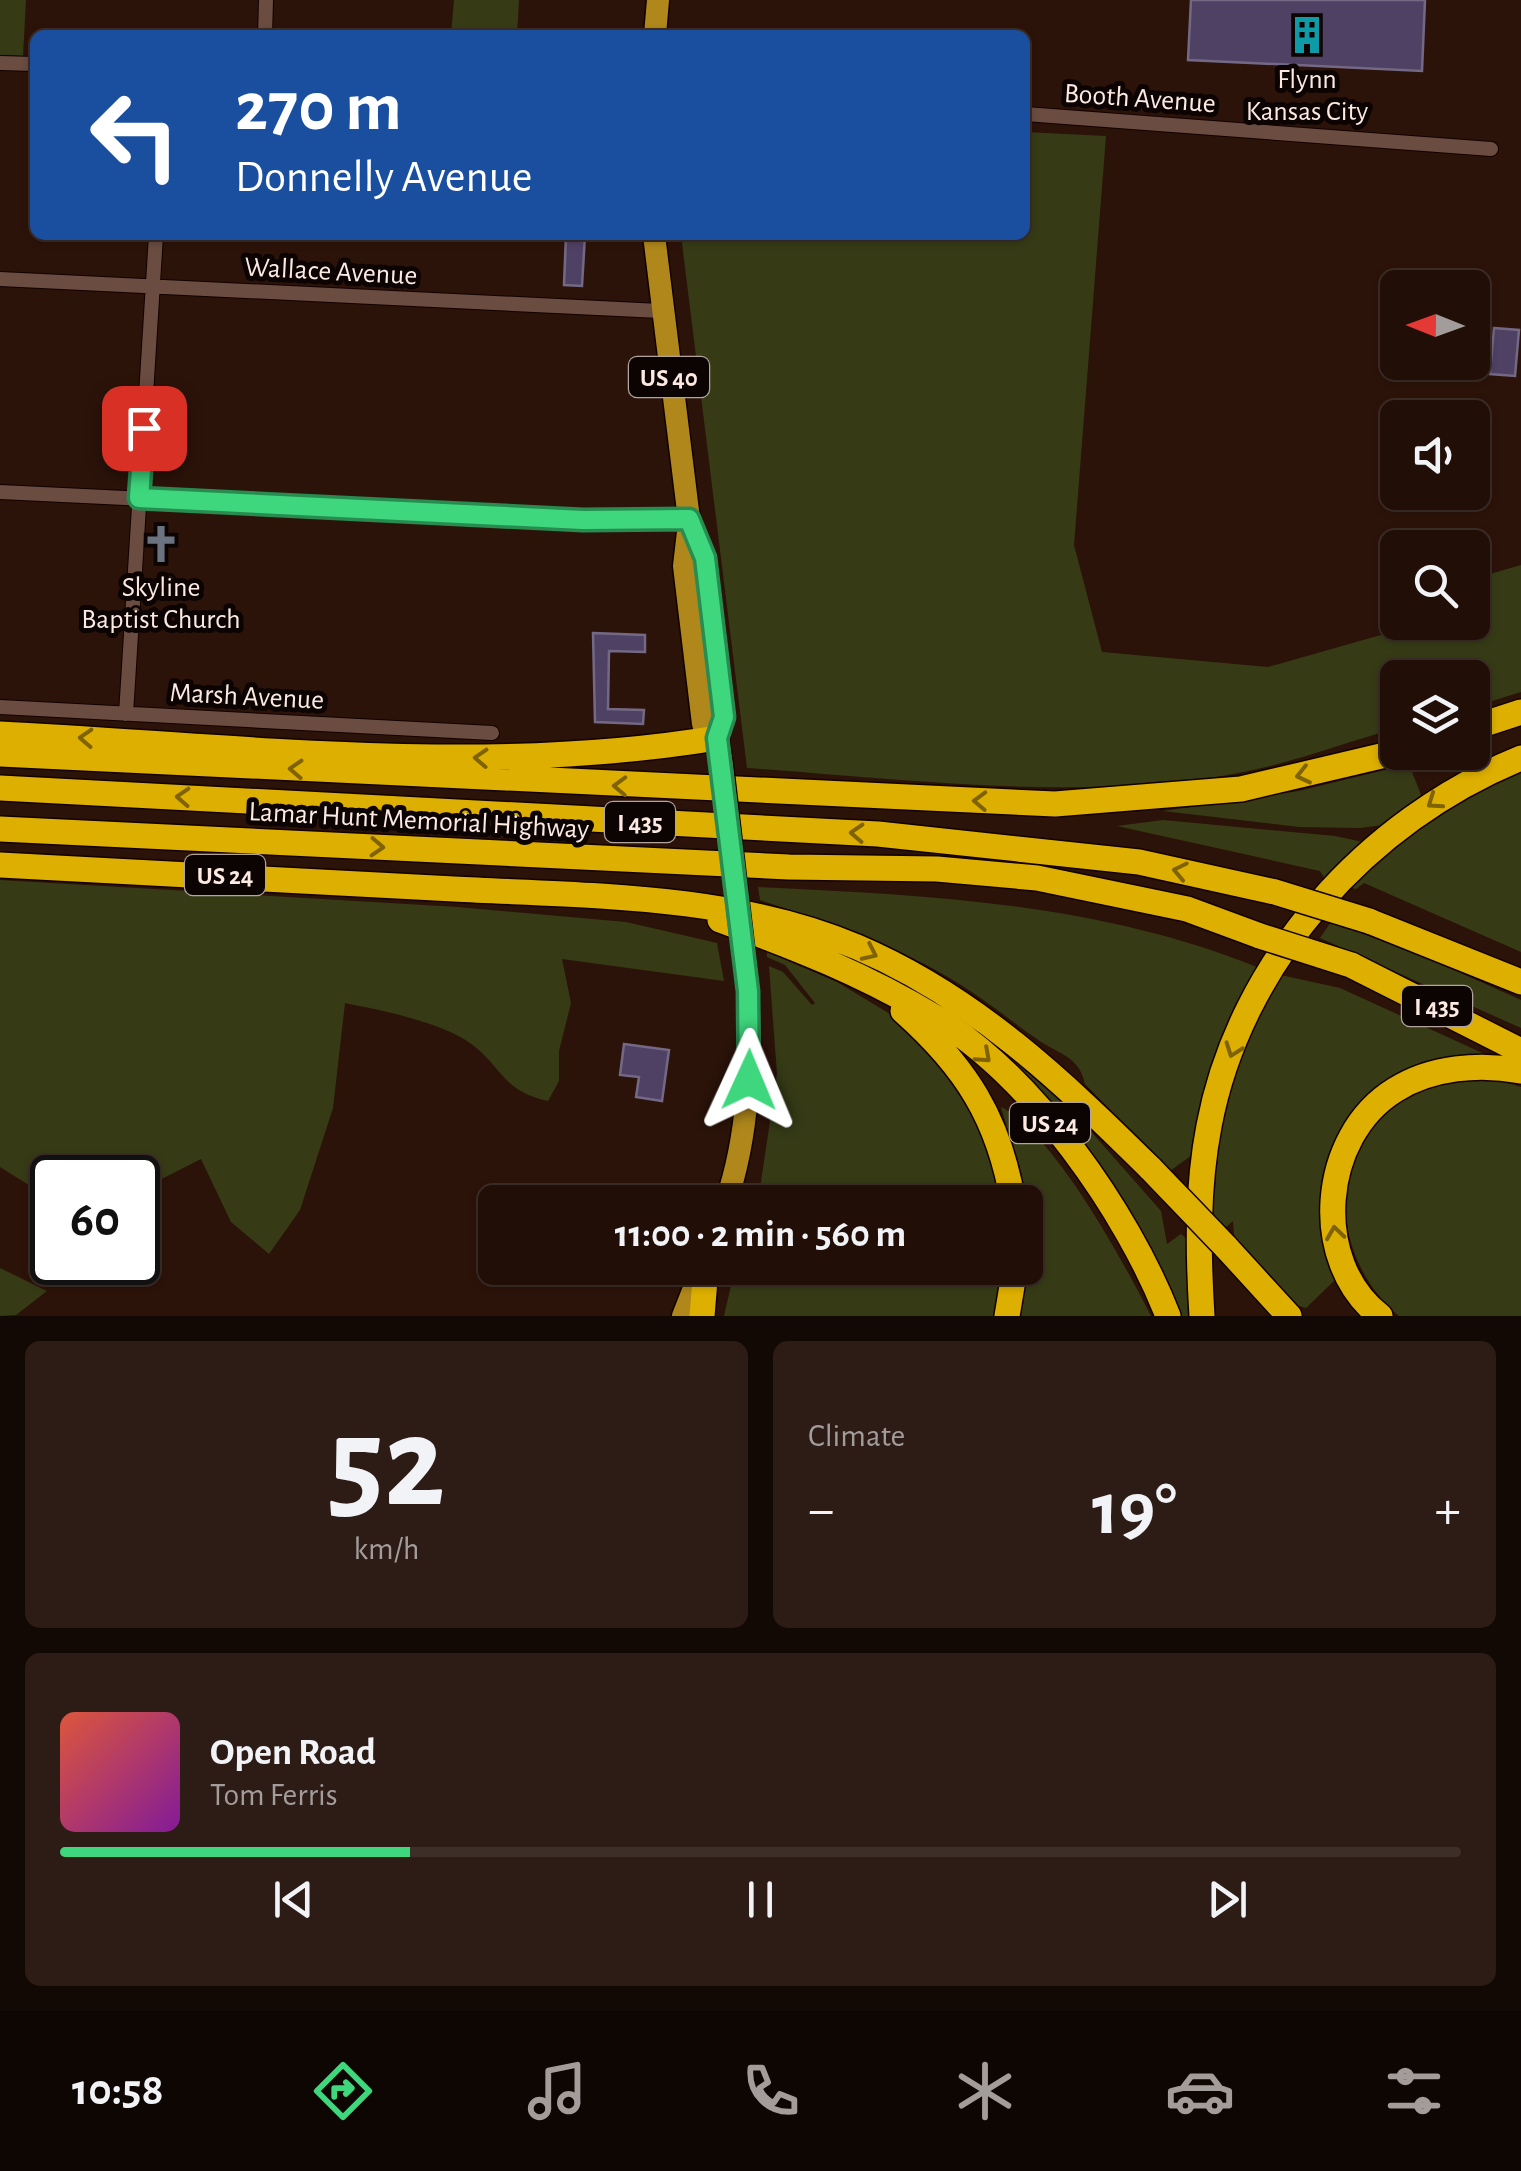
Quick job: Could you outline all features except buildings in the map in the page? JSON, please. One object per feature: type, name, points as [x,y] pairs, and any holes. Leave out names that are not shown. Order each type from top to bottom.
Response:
[{"type":"highway","points":[[1490,722],[1521,712]]},
{"type":"highway","points":[[0,734],[498,759],[719,748]]},
{"type":"highway","points":[[0,754],[1055,804],[1241,789],[1380,756]]},
{"type":"highway","points":[[1202,1316],[1202,1177],[1210,1123],[1241,1028],[1268,976],[1338,882],[1390,833],[1446,794],[1521,758]]},
{"type":"highway","name":"Lamar Hunt Memorial Highway","points":[[0,788],[878,834],[1139,862],[1275,892],[1369,921],[1521,982]]},
{"type":"highway","name":"Lamar Hunt Memorial Highway","points":[[0,830],[789,867],[954,870],[1037,878],[1169,906],[1351,966],[1521,1051]]},
{"type":"highway","name":"US 24","points":[[0,865],[605,898],[719,920],[802,950],[937,1018],[968,1042],[1052,1126],[1114,1212],[1168,1316]]},
{"type":"highway","points":[[605,898],[764,916],[856,946],[908,971],[994,1024],[1150,1168],[1289,1316]]},
{"type":"highway","points":[[873,985],[935,1040],[976,1091],[1005,1156],[1010,1185]]},
{"type":"highway","points":[[1380,1316],[1353,1287],[1337,1250],[1332,1211],[1337,1175],[1351,1136],[1394,1090],[1426,1076],[1461,1067],[1521,1072]]},
{"type":"highway","points":[[702,1316],[703,1285]]},
{"type":"highway","points":[[1007,1316],[1012,1285]]},
{"type":"main road","points":[[655,30],[658,0]]},
{"type":"main road","name":"US 40","points":[[654,240],[660,311],[689,519],[705,558],[724,717],[719,748],[748,991],[751,1058],[746,1114],[730,1185]]},
{"type":"main road","points":[[683,1316],[697,1285]]},
{"type":"street","points":[[265,30],[266,0]]},
{"type":"street","points":[[0,63],[30,64]]},
{"type":"street","name":"Booth Avenue","points":[[1030,114],[1492,149]]},
{"type":"street","points":[[126,714],[156,240]]},
{"type":"street","name":"Wallace Avenue","points":[[0,279],[660,311]]},
{"type":"street","points":[[0,492],[583,520],[689,519]]},
{"type":"street","name":"Marsh Avenue","points":[[0,708],[492,733]]},
{"type":"green space","points":[[0,0],[26,0],[23,56],[0,55]]},
{"type":"green space","points":[[454,0],[519,0],[517,30],[451,30]]},
{"type":"green space","points":[[1030,132],[1106,136],[1074,545],[1102,652],[1268,667],[1380,635],[1380,640],[1490,640],[1490,574],[1521,565],[1521,692],[1490,702],[1490,660],[1380,660],[1380,733],[1262,768],[1123,786],[932,782],[747,768],[682,240],[1030,240]]},
{"type":"green space","points":[[1521,764],[1521,952],[1364,883],[1356,889],[1341,885],[1386,845]]},
{"type":"green space","points":[[1385,770],[1411,770],[1421,795],[1383,825],[1360,828],[1299,827],[1163,811],[1299,791]]},
{"type":"green space","points":[[1163,820],[1363,842],[1325,879],[1320,871],[1117,826]]},
{"type":"green space","points":[[0,880],[457,907],[626,922],[717,943],[724,981],[562,959],[571,1003],[559,1051],[559,1081],[548,1101],[521,1091],[481,1052],[458,1036],[410,1018],[345,1003],[333,1108],[300,1210],[269,1254],[231,1222],[201,1159],[160,1180],[160,1155],[30,1155],[30,1186],[0,1167]]},
{"type":"green space","points":[[758,887],[949,899],[1075,916],[1199,946],[1259,968],[1197,1129],[1192,1155],[1170,1171],[1085,1084],[1078,1067],[1066,1056],[937,971],[863,936],[760,900]]},
{"type":"green space","points":[[1331,922],[1423,956],[1521,1000],[1521,1028],[1320,938]]},
{"type":"green space","points":[[767,952],[837,982],[895,1017],[938,1058],[983,1126],[999,1185],[761,1185],[777,1074],[769,966],[783,972],[812,1005],[815,1003],[785,965],[767,957]]},
{"type":"green space","points":[[1276,974],[1340,988],[1489,1056],[1434,1061],[1409,1073],[1337,1146],[1326,1166],[1320,1198],[1323,1232],[1336,1279],[1306,1308],[1296,1305],[1235,1247],[1233,1221],[1220,1232],[1211,1223],[1216,1131],[1226,1090]]},
{"type":"green space","points":[[940,1007],[1028,1070],[1080,1119],[1161,1211],[1167,1244],[1181,1234],[1188,1240],[1194,1316],[1172,1316],[1099,1184]]},
{"type":"green space","points":[[1448,1077],[1492,1078],[1521,1087],[1521,1316],[1399,1316],[1377,1293],[1360,1265],[1349,1235],[1345,1204],[1348,1173],[1358,1143],[1377,1117],[1404,1096]]},
{"type":"green space","points":[[1001,1107],[1022,1122],[1065,1171],[1151,1316],[1019,1316],[1024,1285],[1043,1285],[1043,1185],[1023,1185]]},
{"type":"green space","points":[[0,1268],[47,1291],[16,1315],[0,1316]]},
{"type":"green space","points":[[731,1285],[1000,1285],[994,1316],[724,1316]]},
{"type":"place","name":"Flynn Kansas City","points":[[1307,35]]},
{"type":"place","name":"Skyline Baptist Church","points":[[161,544]]},
{"type":"route","points":[[144,428],[139,498],[583,520],[689,519],[705,558],[724,717],[717,738],[748,991],[749,1080]]}]
